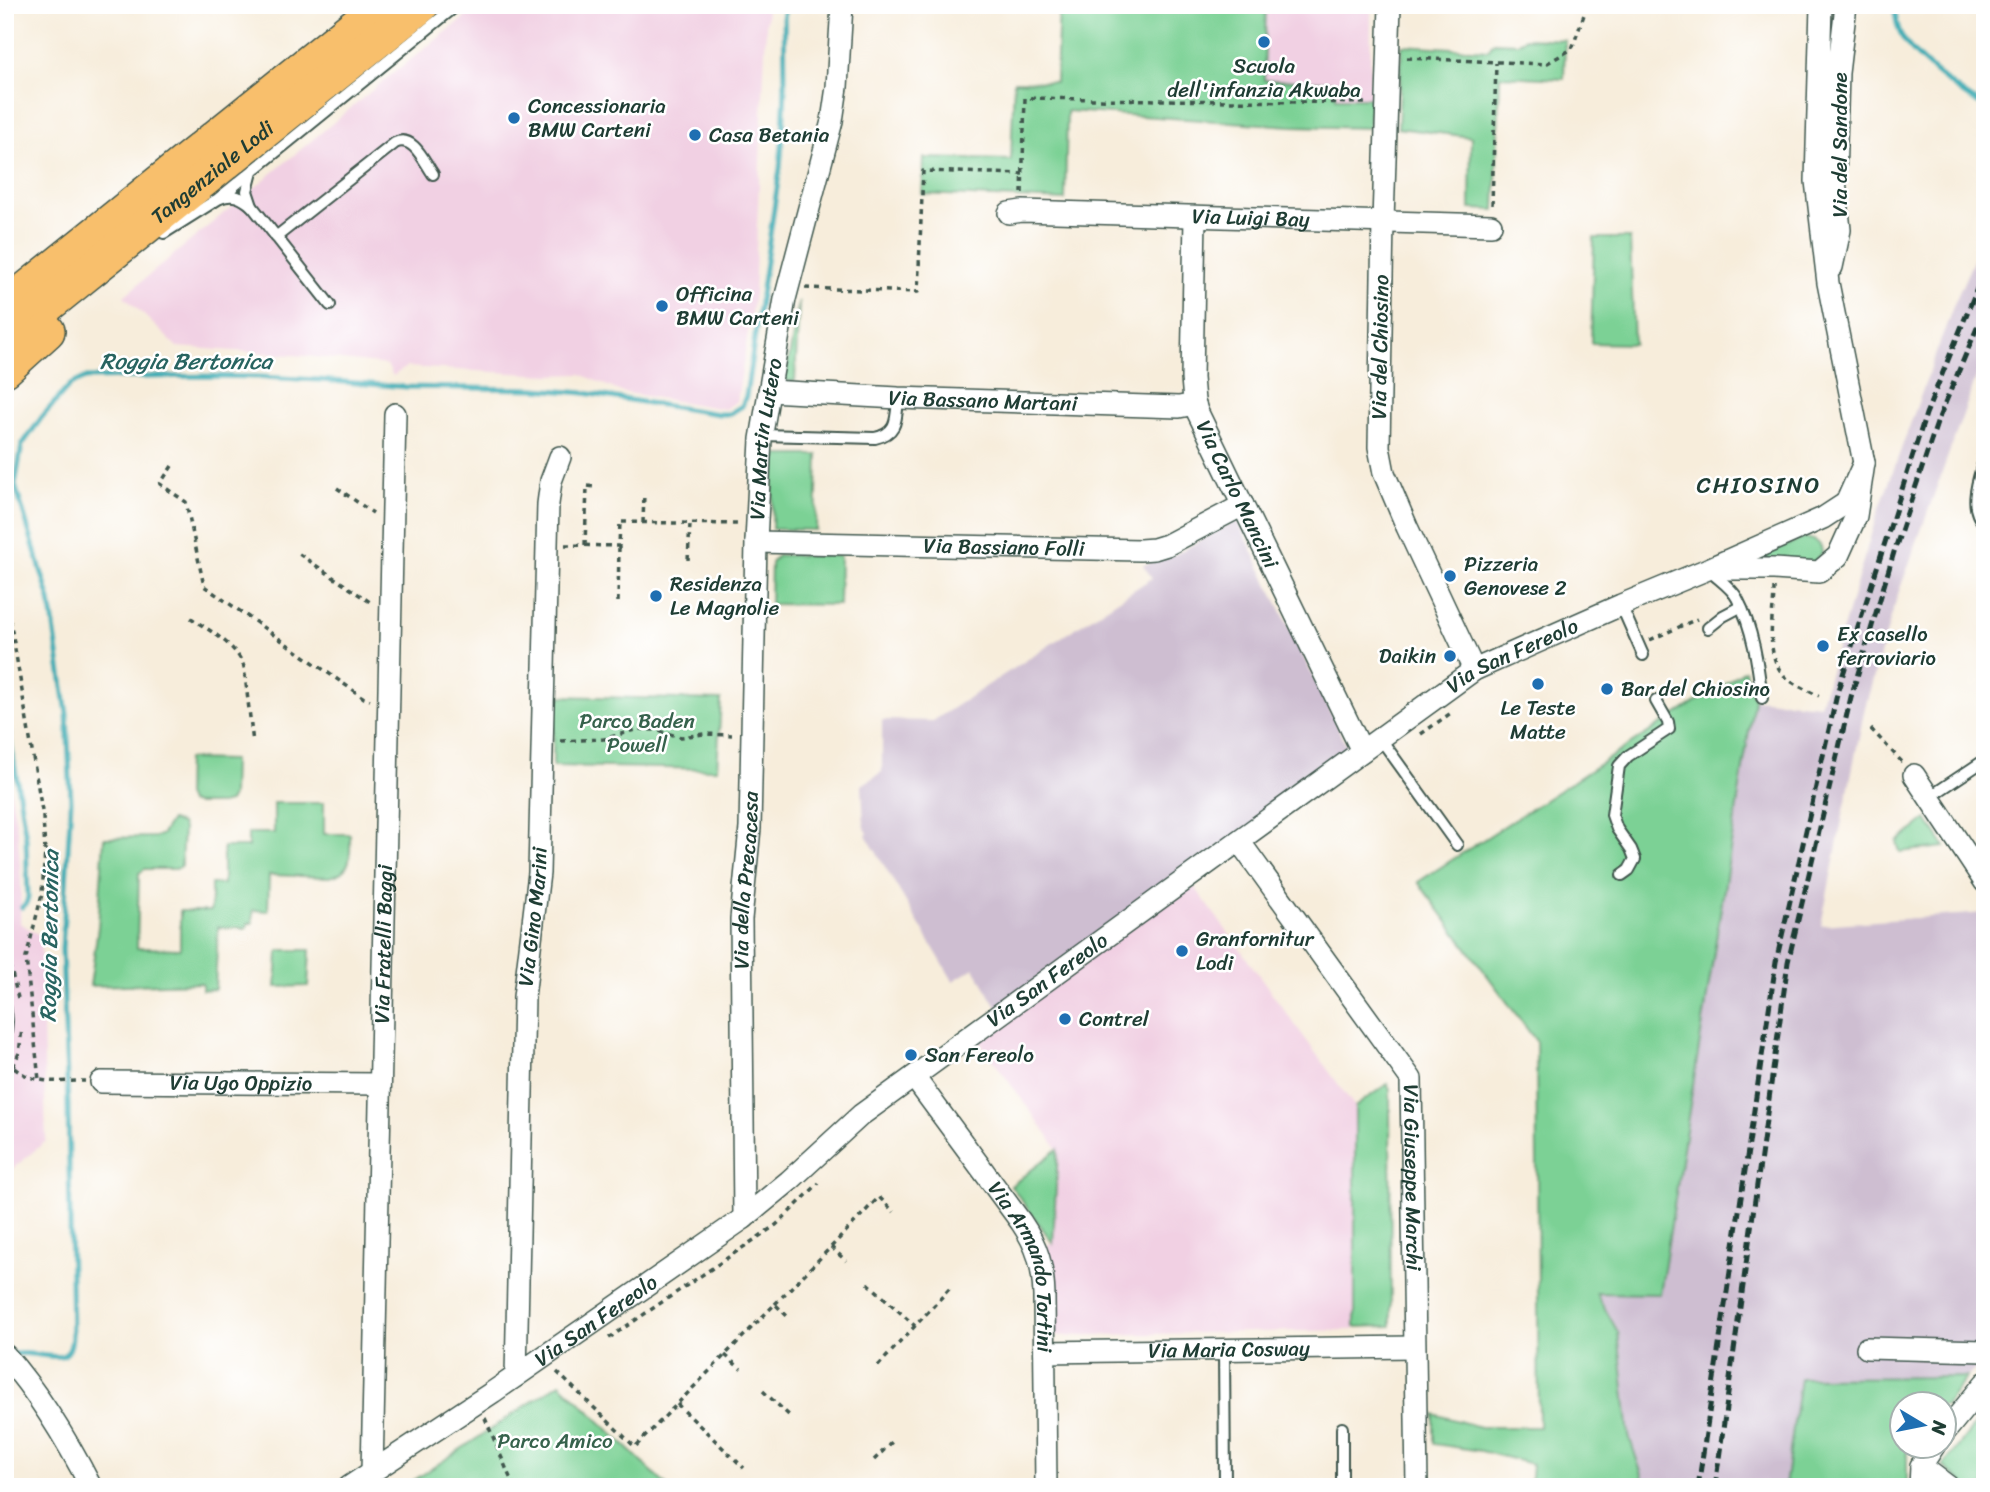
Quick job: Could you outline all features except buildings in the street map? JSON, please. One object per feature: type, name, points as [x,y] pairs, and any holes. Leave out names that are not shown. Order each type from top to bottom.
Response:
[{"type":"highway","points":[[5,307],[381,5]]},
{"type":"highway","name":"Tangenziale Lodi","points":[[5,340],[421,5]]},
{"type":"highway","points":[[5,369],[90,290],[110,257]]},
{"type":"highway","points":[[5,286],[38,265],[64,261]]},
{"type":"street","name":"Via Martin Lutero","points":[[757,533],[762,435],[769,391],[788,288],[832,121],[837,88],[842,5]]},
{"type":"street","name":"Via del Chiosino","points":[[1390,5],[1379,447],[1384,473],[1407,527],[1474,670]]},
{"type":"street","name":"Via del Sandone","points":[[1821,5],[1816,181],[1828,283],[1864,463],[1856,516],[1838,556],[1829,564]]},
{"type":"street","name":"Via del Sandone","points":[[1828,283],[1840,230],[1835,180],[1838,73],[1846,5]]},
{"type":"street","name":"Via Luigi Bay","points":[[1015,212],[1491,225]]},
{"type":"street","name":"Via Carlo Mancini","points":[[1195,217],[1192,378],[1195,404],[1362,751]]},
{"type":"street","name":"Via Bassano Martani","points":[[769,391],[1179,407],[1195,404]]},
{"type":"street","name":"Via Fratelli Baggi","points":[[372,1472],[395,414]]},
{"type":"street","name":"Via Gino Marini","points":[[516,1376],[524,997],[539,873],[549,492],[560,457]]},
{"type":"street","name":"Via San Fereolo","points":[[349,1487],[543,1358],[744,1218],[861,1115],[1362,751],[1385,746],[1474,670],[1823,518],[1846,503],[1864,463]]},
{"type":"street","name":"Via Bassiano Folli","points":[[757,533],[1140,550],[1167,545],[1243,505]]},
{"type":"street","points":[[1708,569],[1819,572],[1829,564],[1833,551],[1832,539],[1824,530],[1805,525]]},
{"type":"street","name":"Via della Precacesa","points":[[744,1218],[741,919],[750,828],[757,533]]},
{"type":"street","points":[[1914,775],[1985,882]]},
{"type":"street","name":"Via Giuseppe Marchi","points":[[1239,841],[1411,1079],[1417,1487]]},
{"type":"street","name":"Via Armando Tortini","points":[[914,1077],[1032,1238],[1039,1256],[1043,1278],[1046,1487]]},
{"type":"street","name":"Via Ugo Oppizio","points":[[101,1082],[380,1084]]},
{"type":"street","name":"Via Maria Cosway","points":[[1045,1352],[1414,1347]]},
{"type":"street","points":[[1867,1348],[1985,1352]]},
{"type":"street","points":[[9,1359],[60,1430],[91,1487]]},
{"type":"street","points":[[1958,1416],[1985,1383]]},
{"type":"street","points":[[1928,1460],[1921,1476],[1949,1487]]},
{"type":"lane","points":[[110,257],[148,242],[218,199],[457,5]]},
{"type":"lane","points":[[276,237],[401,140],[408,141],[413,146],[433,174]]},
{"type":"lane","points":[[252,171],[247,191],[252,206]]},
{"type":"lane","points":[[218,199],[232,195],[252,206],[330,305]]},
{"type":"lane","points":[[762,435],[883,436],[894,427],[898,398]]},
{"type":"lane","points":[[1985,456],[1975,509],[1985,524]]},
{"type":"lane","points":[[1708,569],[1736,596],[1752,642],[1762,698]]},
{"type":"lane","points":[[1621,605],[1643,655]]},
{"type":"lane","points":[[1708,628],[1740,607]]},
{"type":"lane","points":[[1622,875],[1629,870],[1635,859],[1612,815],[1619,766],[1628,756],[1669,729],[1656,701]]},
{"type":"lane","points":[[1385,746],[1457,845]]},
{"type":"lane","points":[[1928,798],[1985,760]]},
{"type":"lane","points":[[5,1005],[5,1043]]},
{"type":"lane","points":[[1224,1349],[1225,1487]]},
{"type":"lane","points":[[1342,1428],[1342,1487]]},
{"type":"path","points":[[1389,57],[1546,64],[1572,49],[1586,9]]},
{"type":"path","points":[[1491,225],[1496,62]]},
{"type":"path","points":[[1015,212],[1023,174],[1026,98],[1387,103]]},
{"type":"path","points":[[788,288],[918,292],[923,172],[1023,174]]},
{"type":"path","points":[[172,466],[160,484],[186,502],[204,586],[364,698],[388,701]]},
{"type":"path","points":[[585,545],[587,486],[596,487]]},
{"type":"path","points":[[337,488],[370,512],[392,514]]},
{"type":"path","points":[[643,523],[644,493]]},
{"type":"path","points":[[618,602],[620,522],[690,524],[757,533]]},
{"type":"path","points":[[688,560],[690,524]]},
{"type":"path","points":[[547,544],[618,546]]},
{"type":"path","points":[[299,554],[371,603],[391,606]]},
{"type":"path","points":[[1774,569],[1774,660],[1787,679],[1819,696]]},
{"type":"path","points":[[5,589],[43,817],[45,852],[42,894],[26,958],[39,1080]]},
{"type":"path","points":[[1637,641],[1649,640],[1703,614]]},
{"type":"path","points":[[191,618],[234,649],[242,660],[253,743]]},
{"type":"path","points":[[1385,746],[1424,733],[1451,713]]},
{"type":"path","points":[[542,740],[593,741],[638,729],[681,737],[704,734],[752,735]]},
{"type":"path","points":[[1871,729],[1914,775]]},
{"type":"path","points":[[5,1085],[14,1068],[30,1079],[78,1081]]},
{"type":"path","points":[[543,1358],[635,1447],[879,1197],[894,1212]]},
{"type":"path","points":[[831,1247],[846,1261]]},
{"type":"path","points":[[868,1283],[915,1326]]},
{"type":"path","points":[[878,1366],[952,1286]]},
{"type":"path","points":[[775,1304],[790,1319]]},
{"type":"path","points":[[725,1355],[741,1370]]},
{"type":"path","points":[[763,1391],[792,1418]]},
{"type":"path","points":[[677,1404],[744,1468]]},
{"type":"path","points":[[485,1419],[514,1487]]},
{"type":"path","points":[[874,1460],[894,1440]]},
{"type":"shaded area","points":[[481,5],[767,5],[754,295],[737,401],[725,409],[621,392],[581,374],[549,375],[406,367],[393,376],[387,365],[307,356],[177,347],[124,296],[387,78]]},
{"type":"shaded area","name":"Scuola dell'infanzia Akwaba","points":[[1185,5],[1371,5],[1370,98],[1118,94]]},
{"type":"shaded area","points":[[1985,234],[1985,360],[1979,370],[1897,597],[1865,707],[1821,925],[1985,913],[1985,1360],[1967,1377],[1801,1378],[1785,1487],[1646,1487],[1629,1436],[1618,1332],[1596,1293],[1660,1294],[1754,699],[1820,705],[1876,518],[1954,304]]},
{"type":"shaded area","points":[[1234,522],[1239,523],[1353,756],[1000,1012],[974,968],[953,981],[866,835],[868,833],[864,827],[862,785],[882,772],[882,720],[933,721],[1152,578],[1143,565],[1176,554]]},
{"type":"shaded area","points":[[5,756],[18,835],[20,923],[41,936],[46,1141],[5,1175]]},
{"type":"shaded area","points":[[1189,879],[1355,1107],[1355,1330],[1046,1336],[1038,1250],[1053,1242],[1058,1149],[975,1035]]},
{"type":"green space","points":[[1059,5],[1266,5],[1264,80],[1336,82],[1336,98],[1370,98],[1369,128],[1291,126],[1067,111],[1065,200],[922,194],[924,158],[1011,160],[1014,81],[1056,82]]},
{"type":"green space","points":[[1525,38],[1565,40],[1564,79],[1500,76],[1495,210],[1470,209],[1471,137],[1398,128],[1402,45],[1488,50],[1494,42],[1518,43]]},
{"type":"green space","points":[[1594,238],[1630,238],[1634,344],[1591,343]]},
{"type":"green space","points":[[799,301],[795,381],[785,381]]},
{"type":"green space","points":[[774,455],[818,455],[816,530],[772,529]]},
{"type":"green space","points":[[1804,538],[1814,540],[1821,546],[1822,553],[1814,562],[1763,560],[1763,555]]},
{"type":"green space","points":[[778,555],[840,556],[839,605],[770,604],[771,563]]},
{"type":"green space","points":[[1745,670],[1754,699],[1660,1294],[1596,1293],[1618,1332],[1629,1436],[1646,1487],[1530,1487],[1532,1464],[1481,1451],[1434,1444],[1434,1414],[1480,1427],[1539,1427],[1536,1041],[1418,882]]},
{"type":"green space","name":"Parco Baden Powell","points":[[554,696],[721,700],[717,769],[553,766]]},
{"type":"green space","points":[[187,759],[233,760],[232,796],[229,802],[189,802],[186,795]]},
{"type":"green space","points":[[274,803],[324,803],[324,834],[350,834],[347,867],[337,875],[329,877],[269,875],[268,911],[253,910],[253,923],[248,923],[247,928],[218,927],[215,989],[202,990],[202,983],[90,986],[98,927],[104,838],[156,837],[162,834],[171,820],[181,824],[181,866],[176,869],[145,869],[139,873],[137,948],[180,949],[180,911],[211,911],[211,884],[223,884],[223,847],[248,847],[248,833],[274,833]]},
{"type":"green space","points":[[1927,819],[1945,847],[1900,852],[1897,842]]},
{"type":"green space","points":[[280,950],[310,950],[308,986],[276,987]]},
{"type":"green space","points":[[1387,1084],[1390,1090],[1391,1326],[1355,1327],[1355,1107]]},
{"type":"green space","points":[[1058,1149],[1053,1243],[1011,1186]]},
{"type":"green space","points":[[1967,1377],[1957,1390],[1888,1390],[1888,1460],[1907,1460],[1907,1487],[1785,1487],[1800,1378]]},
{"type":"green space","name":"Parco Amico","points":[[560,1383],[668,1487],[404,1487]]},
{"type":"green space","points":[[1985,1412],[1985,1487],[1968,1487],[1943,1466],[1948,1460],[1958,1460],[1958,1447]]},
{"type":"waterway","name":"Roggia Bertonica","points":[[14,1354],[59,1357],[68,1352],[72,1336],[62,949],[71,801],[67,714],[50,600],[15,485],[22,445],[70,385],[85,378],[262,377],[407,387],[536,389],[584,393],[729,414],[742,406],[746,396],[780,168],[785,88],[784,5]]},
{"type":"waterway","points":[[1894,5],[1899,30],[1908,46],[1940,76],[1985,107]]},
{"type":"waterway","points":[[5,479],[15,485]]},
{"type":"waterway","points":[[5,706],[26,838],[28,897],[22,907]]},
{"type":"railway","points":[[1698,1487],[1776,962],[1838,690],[1926,414],[1985,269]]},
{"type":"railway","points":[[1715,1487],[1788,962],[1851,697],[1894,552],[1938,420],[1985,309]]},
{"type":"place","name":"Scuola dell'infanzia Akwaba","points":[[1264,42]]},
{"type":"place","name":"Concessionaria BMW Carteni","points":[[514,118]]},
{"type":"place","name":"Casa Betania","points":[[695,135]]},
{"type":"place","name":"Officina BMW Carteni","points":[[662,306]]},
{"type":"place","name":"Pizzeria Genovese 2","points":[[1450,576]]},
{"type":"place","name":"Residenza Le Magnolie","points":[[656,596]]},
{"type":"place","name":"Ex casello ferroviario","points":[[1823,646]]},
{"type":"place","name":"Daikin","points":[[1450,656]]},
{"type":"place","name":"Le Teste Matte","points":[[1538,684]]},
{"type":"place","name":"Bar del Chiosino","points":[[1607,689]]},
{"type":"place","name":"Granfornitur Lodi","points":[[1182,951]]},
{"type":"place","name":"Contrel","points":[[1065,1019]]},
{"type":"place","name":"San Fereolo","points":[[911,1055]]},
{"type":"district","name":"CHIOSINO","points":[[1759,485]]}]
